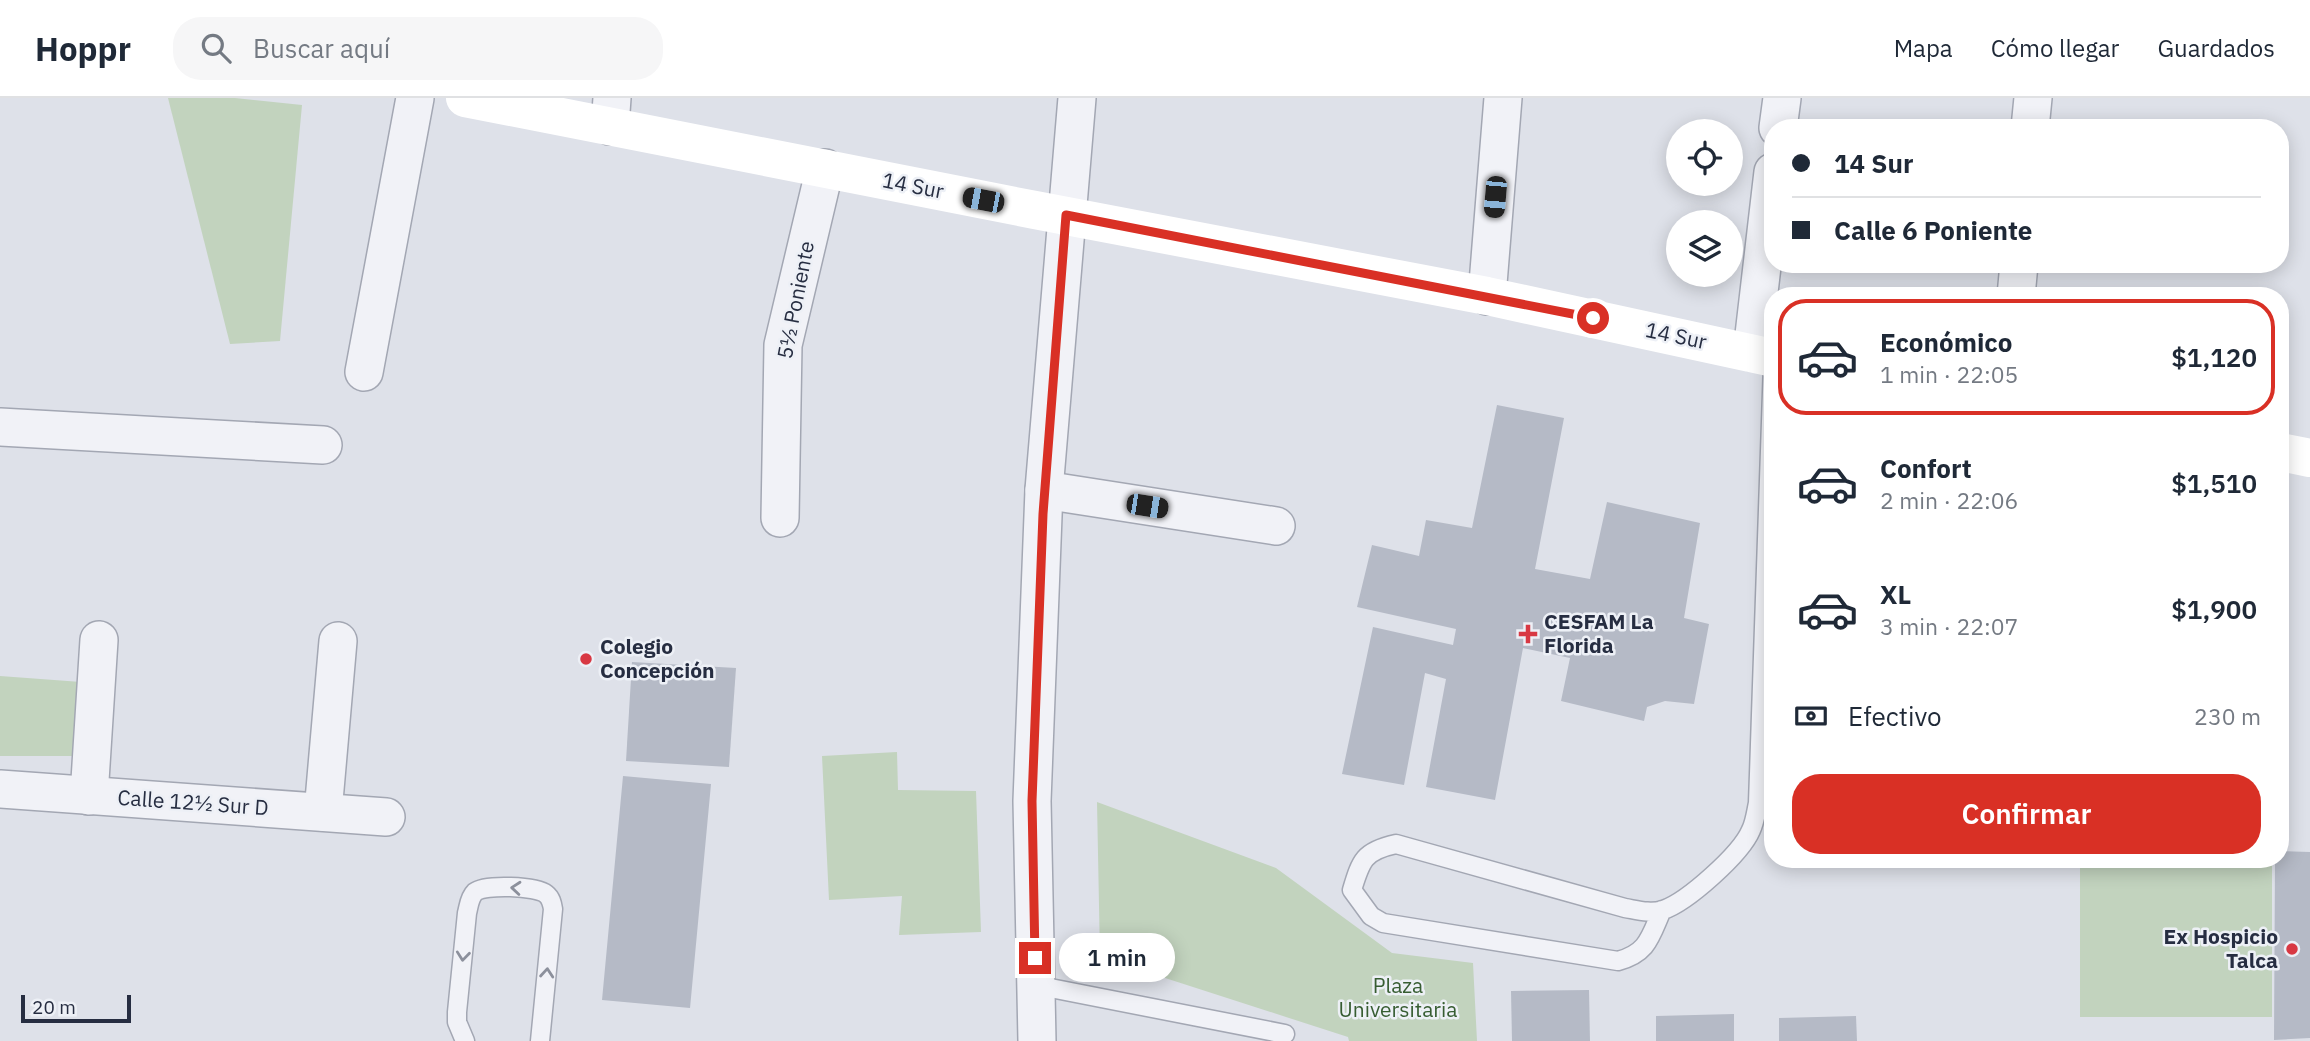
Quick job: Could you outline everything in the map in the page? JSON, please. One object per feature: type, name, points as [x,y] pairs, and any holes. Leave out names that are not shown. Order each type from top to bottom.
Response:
[{"type":"street","points":[[364,372],[415,98]]},
{"type":"street","name":"14 Sur","points":[[466,98],[611,112],[825,168],[1487,296],[1764,357]]},
{"type":"street","points":[[1037,1041],[1032,801],[1044,490],[1077,98]]},
{"type":"street","points":[[1487,296],[1503,98]]},
{"type":"street","points":[[1779,119],[1782,98]]},
{"type":"street","points":[[2031,119],[2033,98]]},
{"type":"street","name":"5½ Poniente","points":[[780,518],[783,345],[825,168]]},
{"type":"street","points":[[0,427],[323,444]]},
{"type":"street","points":[[2289,454],[2310,458]]},
{"type":"street","points":[[1044,490],[1276,526]]},
{"type":"street","points":[[89,796],[99,640]]},
{"type":"street","points":[[323,812],[338,641]]},
{"type":"street","name":"Calle 12½ Sur D","points":[[0,789],[386,817]]},
{"type":"lane","points":[[1662,910],[1645,948],[1633,957],[1618,961],[1383,923],[1371,916],[1352,890],[1360,863],[1378,848],[1396,844],[1646,912],[1662,910],[1685,897],[1729,861],[1752,829],[1758,803],[1764,468]]},
{"type":"lane","points":[[465,1041],[460,1033],[457,1012],[467,913],[470,899],[477,891],[491,886],[536,890],[545,893],[552,901],[540,1041]]},
{"type":"lane","points":[[1035,985],[1285,1034]]},
{"type":"green space","points":[[168,98],[235,98],[302,105],[280,341],[230,344]]},
{"type":"green space","points":[[0,676],[81,682],[78,756],[0,756]]},
{"type":"green space","points":[[897,752],[898,790],[976,791],[981,932],[899,935],[902,896],[829,900],[822,756]]},
{"type":"green space","name":"Plaza Universitaria","points":[[1097,802],[1276,868],[1392,953],[1473,963],[1477,1041],[1349,1041],[1348,1037],[1100,957]]},
{"type":"green space","points":[[2080,868],[2272,868],[2272,1017],[2080,1017]]},
{"type":"building","points":[[1497,405],[1564,418],[1535,569],[1590,579],[1607,502],[1700,523],[1684,618],[1709,624],[1694,704],[1665,701],[1647,707],[1644,721],[1561,701],[1570,658],[1523,648],[1495,800],[1426,787],[1446,679],[1425,673],[1404,785],[1342,774],[1373,627],[1453,645],[1456,629],[1357,607],[1372,545],[1419,556],[1426,520],[1472,528]]},
{"type":"building","points":[[632,662],[736,668],[729,767],[626,761]]},
{"type":"building","points":[[623,776],[711,784],[690,1008],[602,1000]]},
{"type":"building","name":"Ex Hospicio Talca","points":[[2289,851],[2310,852],[2310,1038],[2274,1040],[2275,868],[2289,868]]},
{"type":"building","points":[[1589,990],[1590,1041],[1512,1041],[1511,991]]},
{"type":"building","points":[[1734,1014],[1734,1041],[1656,1041],[1656,1016]]},
{"type":"building","points":[[1856,1016],[1857,1041],[1779,1041],[1779,1018]]},
{"type":"place","name":"CESFAM La Florida","points":[[1528,634]]},
{"type":"place","name":"Colegio Concepción","points":[[586,659]]},
{"type":"place","name":"Ex Hospicio Talca","points":[[2292,949]]},
{"type":"route","points":[[1035,958],[1032,801],[1044,490],[1066,215],[1593,318]]}]
